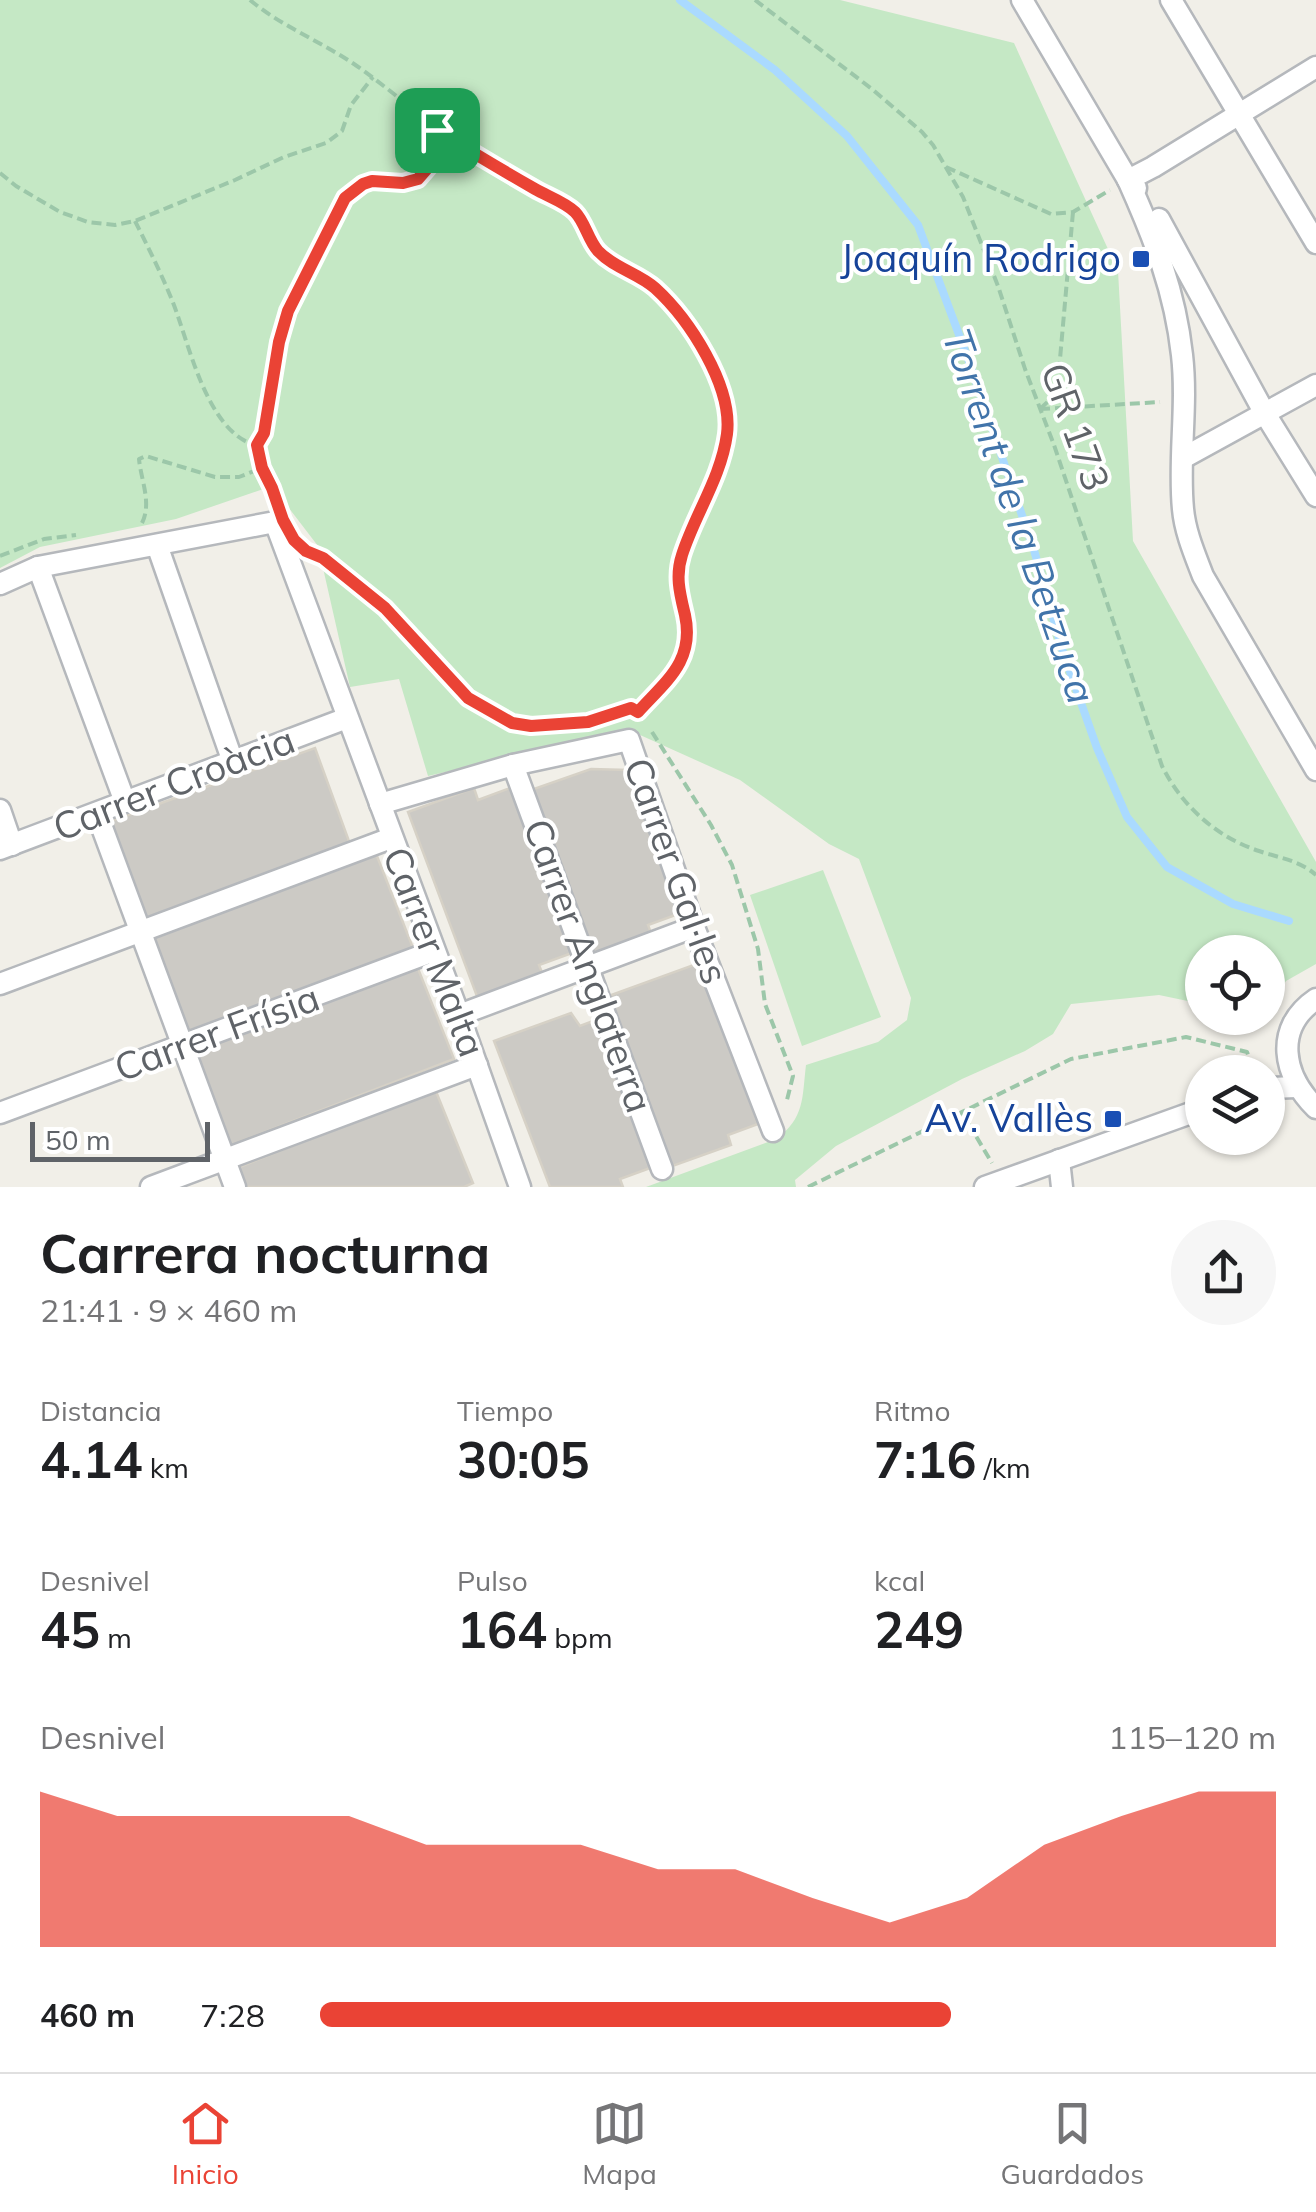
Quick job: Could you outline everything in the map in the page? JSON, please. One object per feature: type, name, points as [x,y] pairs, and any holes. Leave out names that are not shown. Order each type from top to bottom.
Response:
[{"type":"street","points":[[1171,0],[1316,243]]},
{"type":"street","points":[[1020,2],[1128,180],[1156,241],[1175,305],[1182,355],[1183,511],[1203,576],[1316,770]]},
{"type":"street","points":[[1128,180],[1316,67]]},
{"type":"street","points":[[1128,180],[1150,203],[1264,412],[1316,496]]},
{"type":"street","points":[[1183,458],[1316,385]]},
{"type":"street","points":[[0,584],[38,567],[157,545],[276,513]]},
{"type":"street","name":"Carrer Malta","points":[[276,513],[347,718],[520,1187]]},
{"type":"street","points":[[157,545],[233,762]]},
{"type":"street","points":[[38,567],[125,802]]},
{"type":"street","name":"Carrer Croàcia","points":[[6,847],[347,718]]},
{"type":"street","name":"Carrer Gal·les","points":[[380,804],[513,764],[629,740],[694,927],[772,1131]]},
{"type":"street","name":"Carrer Anglaterra","points":[[513,764],[662,1168]]},
{"type":"street","points":[[0,810],[6,847]]},
{"type":"street","points":[[97,814],[235,1187]]},
{"type":"street","points":[[0,984],[391,838]]},
{"type":"street","points":[[459,1016],[694,927]]},
{"type":"street","name":"Carrer Frísia","points":[[0,1113],[434,952]]},
{"type":"street","points":[[1316,999],[1294,1024],[1288,1044],[1288,1066],[1296,1087],[1316,1108]]},
{"type":"street","points":[[152,1187],[477,1065]]},
{"type":"street","points":[[1285,1087],[1296,1087]]},
{"type":"street","points":[[994,1184],[1185,1115]]},
{"type":"street","points":[[1059,1160],[1062,1187]]},
{"type":"path","points":[[250,0],[373,77],[437,130],[476,156],[575,212],[597,250],[653,286],[705,350],[722,391],[728,430],[712,484],[680,560],[678,582],[688,634],[685,651],[677,669],[638,712],[631,708],[588,722],[531,726],[512,723],[468,698],[385,608],[323,558],[306,551]]},
{"type":"path","name":"GR 173","points":[[755,0],[922,132],[963,197],[1170,782],[1184,801],[1224,836],[1294,861],[1316,875]]},
{"type":"path","points":[[0,174],[60,212],[88,222],[115,225],[135,221],[326,143],[342,131],[351,105],[373,77]]},
{"type":"path","points":[[276,513],[257,445],[264,433],[288,311],[345,198],[372,181],[403,183],[418,179],[438,156],[437,130]]},
{"type":"path","points":[[946,166],[1051,214],[1073,212],[1128,180]]},
{"type":"path","points":[[1040,409],[1057,393],[1073,212]]},
{"type":"path","points":[[135,221],[172,301],[203,390],[230,431],[257,445]]},
{"type":"path","points":[[1040,409],[1185,400]]},
{"type":"path","points":[[138,528],[146,518],[139,459],[146,456],[215,477],[238,478],[262,468]]},
{"type":"path","points":[[0,556],[44,539],[82,534]]},
{"type":"path","points":[[648,727],[712,825],[732,865],[748,915],[758,949],[765,1004],[793,1076],[780,1124],[772,1131]]},
{"type":"path","points":[[808,1187],[1071,1059],[1186,1036],[1248,1055]]},
{"type":"path","points":[[962,1111],[994,1184]]},
{"type":"green space","points":[[0,0],[840,0],[1014,43],[1118,271],[1133,541],[1316,862],[1316,964],[1285,982],[1285,935],[1185,935],[1185,1000],[1159,995],[1071,1004],[1053,1034],[836,1146],[795,1180],[796,1187],[646,1187],[776,1139],[797,1115],[806,1065],[878,1042],[907,1020],[911,998],[859,859],[829,844],[740,780],[629,730],[428,776],[399,679],[350,687],[318,546],[272,486],[176,519],[40,547],[0,568]]},
{"type":"green space","points":[[823,870],[881,1017],[802,1046],[750,895]]},
{"type":"building","points":[[315,748],[350,844],[146,918],[111,821]]},
{"type":"building","points":[[591,769],[628,770],[681,913],[648,925],[651,933],[592,954],[531,790]]},
{"type":"building","points":[[474,788],[478,800],[510,788],[572,953],[539,965],[543,975],[478,999],[408,812]]},
{"type":"building","points":[[375,851],[413,948],[187,1034],[149,937]]},
{"type":"building","points":[[699,963],[758,1124],[728,1135],[731,1145],[667,1168],[603,998]]},
{"type":"building","points":[[417,966],[454,1059],[228,1146],[192,1053]]},
{"type":"building","points":[[571,1013],[580,1026],[598,1019],[653,1167],[620,1179],[623,1187],[550,1187],[494,1041]]},
{"type":"building","points":[[435,1089],[473,1183],[464,1187],[245,1187],[237,1168]]},
{"type":"waterway","name":"Torrent de la Betzuca","points":[[680,0],[775,70],[847,136],[918,225],[1034,550],[1062,649],[1097,748],[1127,817],[1167,867],[1233,904],[1289,921]]},
{"type":"place","name":"Joaquín Rodrigo","points":[[1141,259]]},
{"type":"place","name":"Av. Vallès","points":[[1113,1119]]},
{"type":"route","points":[[437,130],[575,212],[597,250],[653,286],[679,314],[705,350],[722,391],[728,430],[722,457],[680,560],[678,582],[688,634],[685,651],[677,669],[638,712],[631,708],[588,722],[531,726],[512,723],[488,711],[468,698],[385,608],[294,540],[262,468],[257,445],[264,433],[288,311],[345,198],[355,188],[372,181],[403,183],[418,179],[438,156],[437,130]]}]
